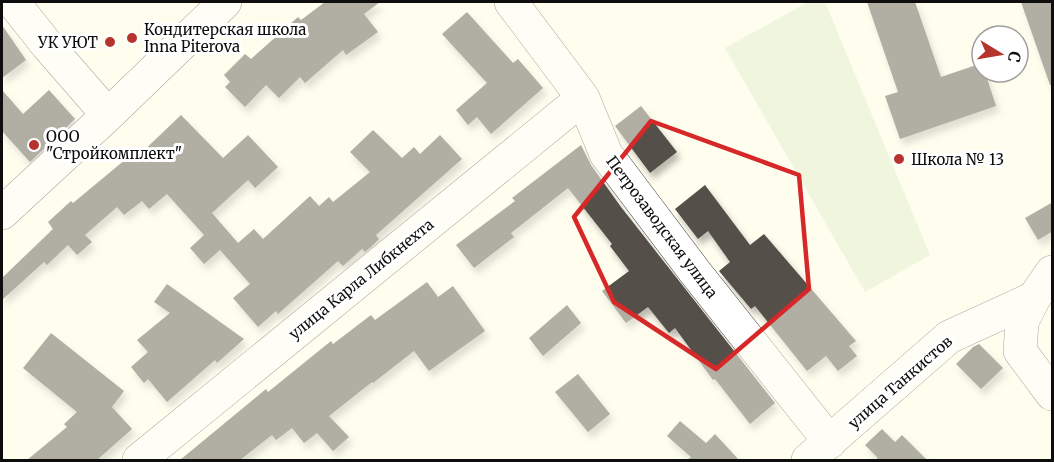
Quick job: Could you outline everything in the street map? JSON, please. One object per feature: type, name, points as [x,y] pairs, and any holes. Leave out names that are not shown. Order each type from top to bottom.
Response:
[{"type":"street","points":[[13,2],[108,115]]},
{"type":"street","points":[[2,213],[225,2]]},
{"type":"street","name":"Петрозаводская улица","points":[[511,2],[583,98],[606,154],[695,272],[819,451]]},
{"type":"street","name":"улица Карла Либкнехта","points":[[139,460],[583,98]]},
{"type":"street","name":"улица Танкистов","points":[[819,451],[949,337],[1034,298],[1053,272]]},
{"type":"street","points":[[1034,298],[1022,322],[1020,351],[1053,394]]},
{"type":"highlighted area","points":[[651,121],[799,175],[809,289],[716,369],[614,302],[574,217]]},
{"type":"green space","points":[[808,2],[825,2],[930,255],[865,292],[725,48]]},
{"type":"building","points":[[325,2],[380,2],[364,14],[378,32],[346,55],[343,50],[305,83],[300,77],[279,98],[266,85],[245,107],[225,87],[230,82],[224,75],[245,54],[251,59],[298,17],[301,20]]},
{"type":"building","points":[[867,2],[915,2],[941,77],[970,67],[970,84],[989,84],[996,106],[900,139],[885,96],[898,92]]},
{"type":"building","points":[[1021,2],[1053,2],[1053,85],[1050,85]]},
{"type":"building","points":[[467,12],[513,63],[518,59],[543,88],[491,134],[477,117],[468,125],[456,110],[487,83],[442,34]]},
{"type":"building","points":[[2,25],[26,60],[2,78]]},
{"type":"building","points":[[2,90],[23,114],[49,90],[75,119],[30,162],[2,131]]},
{"type":"building","points":[[641,106],[677,152],[650,173],[615,126]]},
{"type":"building","points":[[181,115],[223,158],[248,135],[278,167],[255,188],[248,180],[212,213],[238,243],[254,229],[263,239],[310,196],[319,206],[329,197],[333,202],[370,172],[350,152],[373,130],[402,158],[414,147],[420,154],[440,135],[462,159],[376,235],[379,239],[365,252],[362,249],[343,266],[338,261],[278,314],[276,311],[258,327],[233,298],[250,284],[220,250],[204,264],[190,248],[204,235],[167,194],[149,209],[142,201],[124,215],[117,207],[85,235],[92,242],[77,255],[68,245],[47,265],[44,262],[3,299],[2,278],[53,229],[48,222],[71,201],[73,203],[132,154],[136,158]]},
{"type":"building","points":[[581,145],[591,165],[621,207],[775,403],[750,424],[715,379],[713,380],[675,328],[669,333],[648,307],[626,323],[602,291],[629,271],[610,246],[612,244],[568,188],[511,233],[514,237],[474,268],[456,245],[515,201],[512,198]]},
{"type":"building","points":[[705,185],[750,245],[764,234],[856,341],[849,346],[857,356],[838,371],[826,356],[807,371],[755,306],[751,309],[719,271],[730,262],[708,231],[698,239],[675,209]]},
{"type":"building","points":[[1053,202],[1053,231],[1038,240],[1025,218]]},
{"type":"building","points":[[427,282],[438,297],[453,286],[485,331],[429,371],[414,351],[372,382],[329,416],[349,437],[333,451],[317,433],[304,443],[292,428],[276,440],[272,435],[240,460],[180,460],[266,389],[268,392],[331,341],[333,344],[371,315],[375,320]]},
{"type":"building","points":[[167,284],[244,339],[217,363],[215,360],[167,402],[148,379],[144,383],[131,367],[148,352],[137,340],[170,313],[154,302]]},
{"type":"building","points":[[567,305],[581,323],[543,356],[529,338]]},
{"type":"building","points":[[51,333],[124,391],[112,407],[132,429],[97,460],[27,460],[67,427],[64,424],[77,412],[23,368]]},
{"type":"building","points":[[979,344],[1003,368],[981,389],[956,364]]},
{"type":"building","points":[[578,374],[610,414],[588,432],[555,392]]},
{"type":"building","points":[[680,421],[706,443],[715,434],[739,460],[687,460],[691,457],[667,436]]},
{"type":"building","points":[[882,429],[895,442],[902,435],[927,460],[875,460],[878,458],[865,445]]},
{"type":"place","name":"Кондитерская школа Inna Piterova","points":[[132,38]]},
{"type":"place","name":"УК УЮТ","points":[[110,42]]},
{"type":"place","name":"ООО \"Стройкомплект\"","points":[[34,145]]},
{"type":"place","name":"Школа № 13","points":[[899,159]]}]
